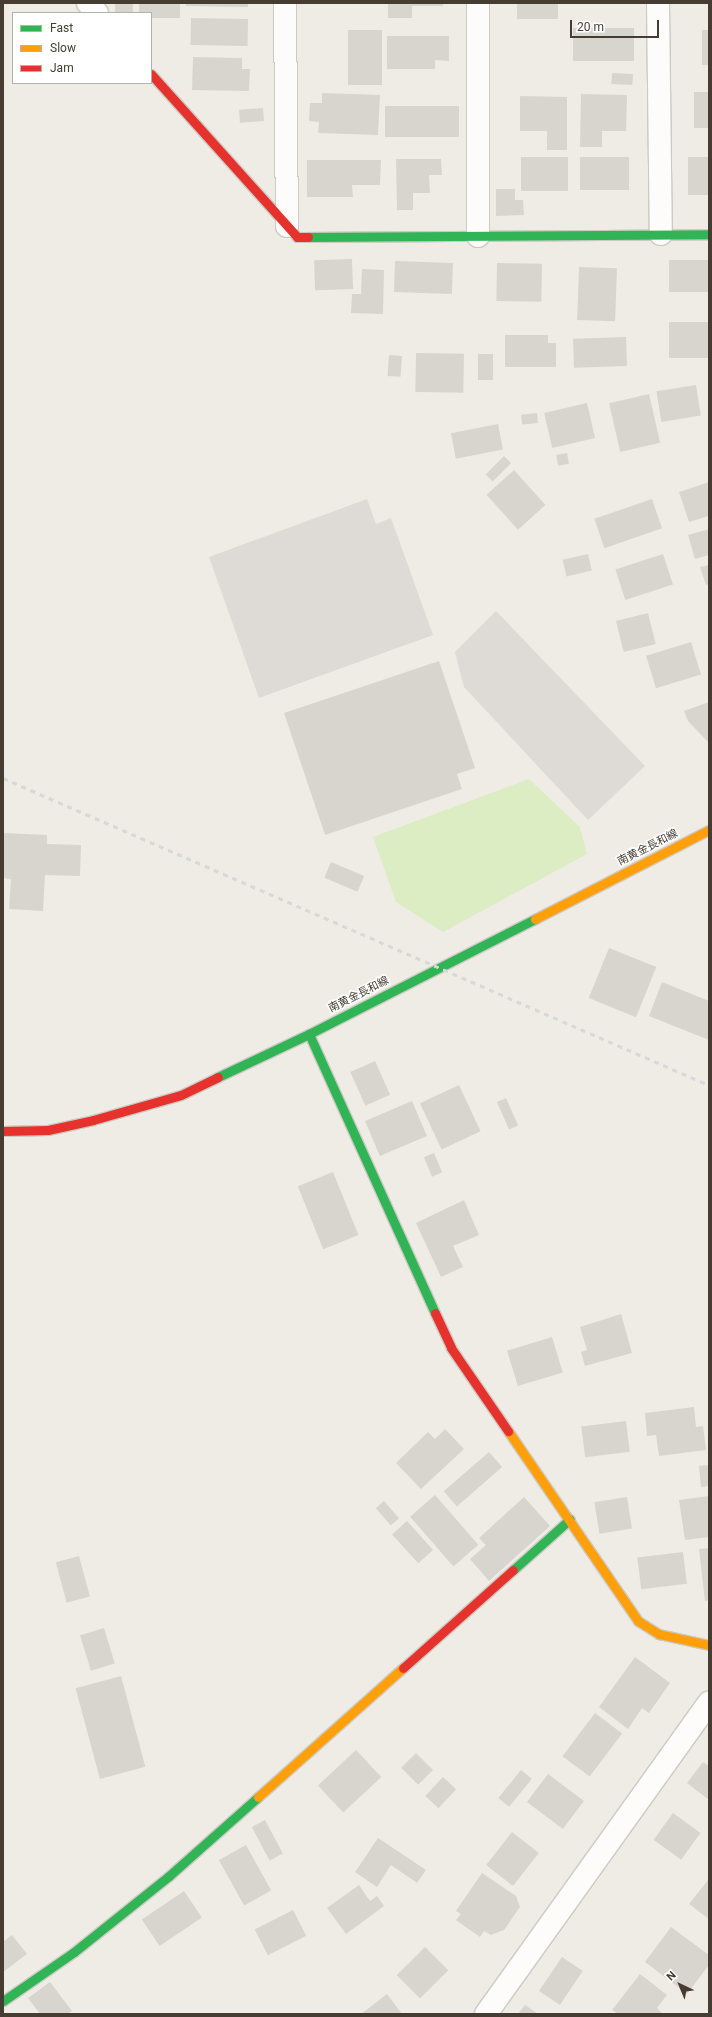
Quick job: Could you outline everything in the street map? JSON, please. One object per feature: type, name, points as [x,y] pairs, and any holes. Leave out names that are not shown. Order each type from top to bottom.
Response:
[{"type":"street","points":[[88,3],[96,12]]},
{"type":"street","points":[[285,3],[287,226]]},
{"type":"street","points":[[478,3],[478,236]]},
{"type":"street","points":[[658,3],[661,234]]},
{"type":"street","points":[[152,75],[297,237],[709,234]]},
{"type":"street","name":"南黄金長和線","points":[[3,1131],[48,1130],[93,1120],[181,1095],[309,1034],[709,830]]},
{"type":"street","points":[[309,1034],[451,1348],[570,1519],[638,1621],[659,1634],[709,1644]]},
{"type":"street","points":[[3,2002],[74,1952],[169,1876],[570,1519]]},
{"type":"street","points":[[486,2014],[709,1703]]},
{"type":"green space","points":[[529,779],[580,827],[587,854],[443,932],[396,902],[373,837]]},
{"type":"shaded area","points":[[367,499],[376,524],[391,518],[433,635],[259,698],[209,557]]},
{"type":"shaded area","points":[[496,611],[645,766],[588,820],[464,687],[455,652]]},
{"type":"building","points":[[115,3],[133,3],[133,12],[115,12]]},
{"type":"building","points":[[139,3],[180,3],[180,18],[152,18],[152,12],[139,12]]},
{"type":"building","points":[[186,3],[248,3],[248,7],[186,6]]},
{"type":"building","points":[[388,3],[443,3],[443,6],[412,6],[412,18],[388,18]]},
{"type":"building","points":[[517,3],[558,3],[558,19],[517,19]]},
{"type":"building","points":[[191,18],[248,19],[248,46],[191,45]]},
{"type":"building","points":[[573,28],[634,28],[634,61],[573,61]]},
{"type":"building","points":[[348,30],[382,30],[382,85],[348,85]]},
{"type":"building","points":[[702,30],[709,30],[709,65],[702,65]]},
{"type":"building","points":[[387,36],[449,36],[449,61],[435,60],[435,69],[387,69]]},
{"type":"building","points":[[193,57],[242,58],[242,69],[250,69],[249,91],[192,90]]},
{"type":"building","points":[[612,73],[633,74],[632,85],[611,84]]},
{"type":"building","points":[[694,92],[709,92],[709,128],[694,128]]},
{"type":"building","points":[[322,93],[380,95],[378,135],[318,133],[319,122],[309,121],[310,103],[322,103]]},
{"type":"building","points":[[581,94],[627,95],[626,131],[602,131],[602,147],[580,147]]},
{"type":"building","points":[[520,96],[567,97],[567,150],[547,150],[547,131],[520,131]]},
{"type":"building","points":[[385,106],[459,106],[459,137],[385,137]]},
{"type":"building","points":[[263,108],[264,121],[240,123],[239,110]]},
{"type":"building","points":[[521,157],[568,157],[568,191],[521,191]]},
{"type":"building","points":[[580,157],[629,157],[629,190],[580,190]]},
{"type":"building","points":[[688,157],[709,157],[709,195],[688,195]]},
{"type":"building","points":[[396,159],[441,159],[442,175],[429,175],[430,193],[413,193],[413,210],[397,210]]},
{"type":"building","points":[[307,160],[381,160],[380,185],[352,185],[353,197],[307,197]]},
{"type":"building","points":[[496,189],[515,189],[515,200],[523,200],[524,215],[496,216]]},
{"type":"building","points":[[352,259],[353,289],[315,290],[314,260]]},
{"type":"building","points":[[669,260],[709,260],[709,292],[669,292]]},
{"type":"building","points":[[395,261],[453,263],[452,294],[394,292]]},
{"type":"building","points":[[497,263],[542,264],[541,302],[496,301]]},
{"type":"building","points":[[579,267],[617,268],[615,321],[577,320]]},
{"type":"building","points":[[362,269],[384,270],[383,314],[351,313],[352,294],[361,294]]},
{"type":"building","points":[[669,322],[709,322],[709,358],[669,358]]},
{"type":"building","points":[[505,335],[548,335],[548,343],[556,343],[556,367],[505,367]]},
{"type":"building","points":[[626,337],[627,366],[574,368],[573,339]]},
{"type":"building","points":[[416,353],[464,354],[463,393],[415,392]]},
{"type":"building","points":[[478,354],[493,354],[493,380],[478,380]]},
{"type":"building","points":[[389,355],[402,356],[401,377],[388,376]]},
{"type":"building","points":[[696,385],[701,416],[661,422],[656,391]]},
{"type":"building","points":[[649,394],[660,443],[620,452],[609,403]]},
{"type":"building","points":[[587,403],[595,438],[552,448],[544,413]]},
{"type":"building","points":[[537,413],[538,423],[522,425],[521,415]]},
{"type":"building","points":[[498,424],[503,450],[456,459],[451,433]]},
{"type":"building","points":[[567,453],[569,464],[558,466],[556,455]]},
{"type":"building","points":[[504,456],[511,463],[493,481],[486,474]]},
{"type":"building","points":[[514,470],[545,505],[518,530],[487,495]]},
{"type":"building","points":[[709,482],[709,516],[689,522],[679,492]]},
{"type":"building","points":[[652,499],[662,528],[604,548],[594,519]]},
{"type":"building","points":[[709,529],[709,555],[695,559],[688,535]]},
{"type":"building","points":[[588,554],[592,571],[566,576],[563,560]]},
{"type":"building","points":[[663,554],[673,584],[625,600],[615,569]]},
{"type":"building","points":[[709,565],[709,584],[706,585],[700,567]]},
{"type":"building","points":[[648,613],[656,644],[624,652],[616,621]]},
{"type":"building","points":[[691,642],[701,675],[656,688],[646,656]]},
{"type":"building","points":[[439,661],[475,768],[457,774],[462,789],[325,835],[284,713]]},
{"type":"building","points":[[709,702],[709,743],[688,721],[684,711]]},
{"type":"building","points":[[3,833],[47,835],[47,844],[81,845],[80,876],[45,875],[43,911],[9,909],[11,879],[3,878]]},
{"type":"building","points":[[331,862],[364,876],[357,892],[324,878]]},
{"type":"building","points":[[609,948],[656,967],[636,1017],[589,998]]},
{"type":"building","points":[[662,982],[709,1001],[709,1040],[649,1016]]},
{"type":"building","points":[[375,1061],[390,1095],[365,1106],[350,1072]]},
{"type":"building","points":[[459,1085],[481,1131],[442,1149],[420,1103]]},
{"type":"building","points":[[506,1098],[518,1125],[509,1129],[497,1102]]},
{"type":"building","points":[[412,1101],[427,1136],[380,1156],[365,1121]]},
{"type":"building","points":[[434,1153],[442,1172],[432,1177],[424,1157]]},
{"type":"building","points":[[333,1172],[358,1235],[323,1249],[298,1186]]},
{"type":"building","points":[[464,1200],[479,1235],[453,1246],[463,1267],[441,1277],[416,1223]]},
{"type":"building","points":[[621,1314],[632,1353],[585,1366],[581,1352],[587,1350],[580,1327]]},
{"type":"building","points":[[552,1337],[563,1372],[518,1386],[507,1351]]},
{"type":"building","points":[[694,1407],[696,1427],[703,1426],[706,1450],[659,1456],[656,1435],[647,1436],[645,1413]]},
{"type":"building","points":[[626,1421],[630,1452],[585,1457],[581,1426]]},
{"type":"building","points":[[445,1429],[464,1449],[421,1489],[396,1463],[428,1432],[435,1439]]},
{"type":"building","points":[[489,1452],[502,1467],[457,1506],[444,1491]]},
{"type":"building","points":[[709,1465],[709,1486],[701,1487],[699,1466]]},
{"type":"building","points":[[435,1495],[478,1545],[453,1566],[410,1517]]},
{"type":"building","points":[[709,1496],[709,1537],[685,1540],[679,1500]]},
{"type":"building","points":[[524,1497],[550,1526],[489,1581],[470,1559],[486,1545],[479,1538]]},
{"type":"building","points":[[627,1497],[632,1529],[599,1534],[594,1502]]},
{"type":"building","points":[[384,1501],[399,1518],[391,1526],[376,1508]]},
{"type":"building","points":[[407,1521],[433,1550],[418,1563],[392,1534]]},
{"type":"building","points":[[709,1548],[709,1600],[705,1601],[699,1549]]},
{"type":"building","points":[[683,1552],[687,1584],[641,1589],[637,1558]]},
{"type":"building","points":[[79,1556],[90,1597],[67,1603],[56,1562]]},
{"type":"building","points":[[104,1628],[115,1663],[91,1671],[80,1635]]},
{"type":"building","points":[[635,1657],[670,1683],[649,1713],[642,1708],[628,1729],[599,1707]]},
{"type":"building","points":[[121,1676],[145,1767],[100,1779],[76,1688]]},
{"type":"building","points":[[595,1713],[622,1733],[590,1777],[563,1756]]},
{"type":"building","points":[[356,1750],[381,1777],[343,1813],[318,1785]]},
{"type":"building","points":[[416,1753],[433,1770],[418,1785],[401,1768]]},
{"type":"building","points":[[703,1762],[709,1766],[709,1800],[687,1783]]},
{"type":"building","points":[[521,1770],[532,1779],[509,1807],[498,1798]]},
{"type":"building","points":[[548,1774],[584,1801],[563,1829],[527,1802]]},
{"type":"building","points":[[443,1777],[456,1789],[438,1808],[425,1796]]},
{"type":"building","points":[[673,1813],[701,1833],[681,1860],[654,1840]]},
{"type":"building","points":[[265,1820],[283,1854],[270,1861],[252,1827]]},
{"type":"building","points":[[512,1832],[539,1853],[513,1886],[486,1865]]},
{"type":"building","points":[[378,1838],[426,1870],[417,1883],[391,1865],[377,1887],[355,1872]]},
{"type":"building","points":[[246,1845],[271,1890],[244,1906],[219,1860]]},
{"type":"building","points":[[482,1873],[516,1896],[520,1907],[504,1930],[491,1935],[484,1931],[480,1937],[456,1920],[461,1914],[456,1911]]},
{"type":"building","points":[[708,1880],[709,1881],[709,1919],[689,1904]]},
{"type":"building","points":[[359,1885],[370,1901],[377,1896],[384,1906],[346,1934],[327,1908]]},
{"type":"building","points":[[184,1891],[202,1918],[160,1946],[142,1920]]},
{"type":"building","points":[[293,1910],[306,1936],[268,1955],[255,1930]]},
{"type":"building","points":[[671,1927],[709,1955],[709,1965],[687,1994],[645,1962]]},
{"type":"building","points":[[12,1935],[27,1954],[3,1972],[3,1942]]},
{"type":"building","points":[[425,1947],[448,1970],[420,1999],[397,1975]]},
{"type":"building","points":[[562,1957],[583,1971],[560,2005],[539,1991]]},
{"type":"building","points":[[640,1974],[667,1995],[657,2008],[663,2014],[618,2014],[612,2010]]},
{"type":"building","points":[[50,1982],[72,2011],[68,2014],[40,2014],[28,1998]]},
{"type":"building","points":[[387,1994],[402,2014],[361,2014]]},
{"type":"building","points":[[525,2005],[538,2014],[518,2014]]},
{"type":"railway","points":[[3,778],[709,1085]]},
{"type":"traffic: fast","points":[[308,237],[709,234]]},
{"type":"traffic: fast","points":[[218,1077],[309,1034],[535,919]]},
{"type":"traffic: fast","points":[[309,1034],[435,1313]]},
{"type":"traffic: fast","points":[[513,1570],[570,1519]]},
{"type":"traffic: fast","points":[[3,2001],[74,1952],[169,1876],[258,1797]]},
{"type":"traffic: slow","points":[[535,919],[709,830]]},
{"type":"traffic: slow","points":[[508,1431],[638,1621],[659,1634],[709,1645]]},
{"type":"traffic: slow","points":[[258,1797],[403,1668]]},
{"type":"traffic: jam","points":[[152,75],[297,237],[308,237]]},
{"type":"traffic: jam","points":[[3,1131],[48,1130],[93,1120],[181,1095],[218,1077]]},
{"type":"traffic: jam","points":[[435,1313],[451,1348],[508,1431]]},
{"type":"traffic: jam","points":[[403,1668],[513,1570]]}]
